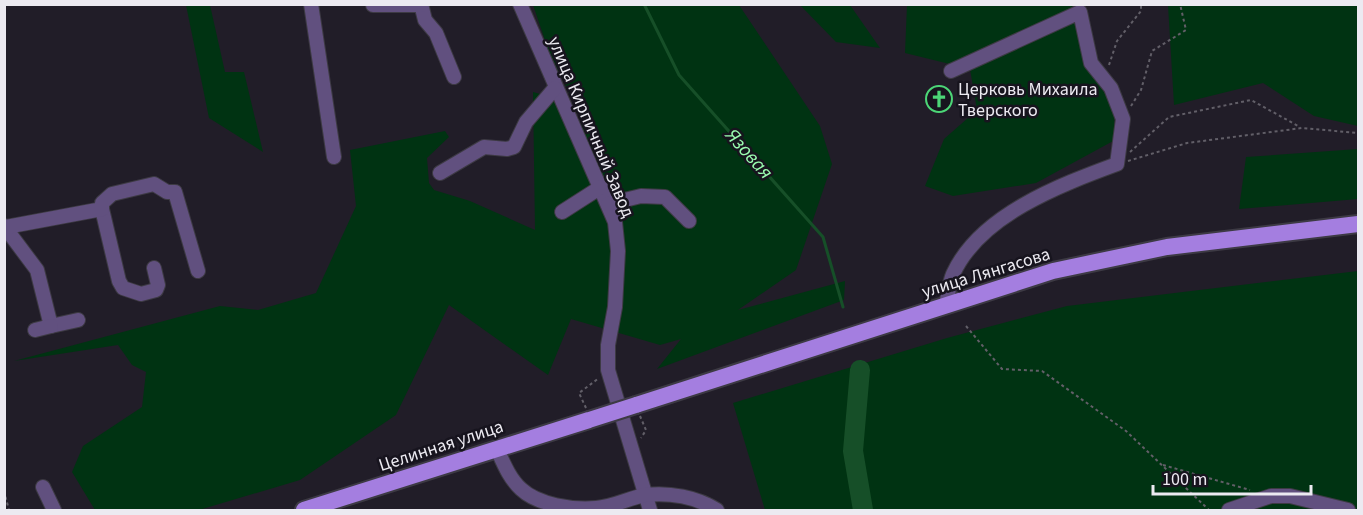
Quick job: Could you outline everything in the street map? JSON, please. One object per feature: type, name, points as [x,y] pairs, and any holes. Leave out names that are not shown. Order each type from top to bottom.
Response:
[{"type":"main road","name":"улица Лянгасова","points":[[588,414],[636,405],[1053,271],[1167,247],[1359,224]]},
{"type":"main road","name":"Целинная улица","points":[[304,510],[497,448],[588,414]]},
{"type":"street","points":[[311,4],[334,157]]},
{"type":"street","name":"улица Кирпичный Завод","points":[[520,4],[615,222],[618,251],[615,307],[608,345],[608,370],[650,510]]},
{"type":"street","points":[[373,5],[421,5],[425,21],[436,33],[454,77]]},
{"type":"street","points":[[946,306],[952,276],[965,252],[1005,217],[1049,189],[1117,164],[1123,119],[1112,88],[1091,63],[1080,12],[951,72]]},
{"type":"street","points":[[440,173],[484,147],[507,149],[514,147],[526,122],[555,88]]},
{"type":"street","points":[[154,267],[158,285],[156,290],[141,294],[123,288],[119,281],[102,209],[102,203],[112,194],[154,184],[167,192],[175,192],[198,271]]},
{"type":"street","points":[[562,212],[601,187]]},
{"type":"street","points":[[608,204],[641,196],[664,198],[689,220]]},
{"type":"street","points":[[51,326],[37,270],[5,227],[102,209]]},
{"type":"street","points":[[35,330],[78,320]]},
{"type":"street","points":[[497,448],[506,470],[521,489],[545,501],[571,508],[597,508],[646,495],[679,495],[717,510]]},
{"type":"street","points":[[43,487],[54,510]]},
{"type":"street","points":[[1228,510],[1271,496],[1290,496],[1348,510]]},
{"type":"path","points":[[1112,88],[1107,70],[1117,41],[1141,11],[1141,4]]},
{"type":"path","points":[[1123,119],[1141,90],[1152,51],[1186,30],[1180,4]]},
{"type":"path","points":[[1117,164],[1169,117],[1251,100],[1302,128]]},
{"type":"path","points":[[1117,164],[1187,143],[1302,128],[1359,133]]},
{"type":"path","points":[[966,326],[1002,369],[1042,370],[1126,431],[1209,510]]},
{"type":"path","points":[[588,414],[579,393],[608,370]]},
{"type":"path","points":[[1161,464],[1271,496]]},
{"type":"path","points":[[4,491],[9,510]]},
{"type":"green space","points":[[186,5],[210,5],[225,72],[244,72],[263,152],[209,118]]},
{"type":"green space","points":[[533,5],[739,5],[820,126],[832,164],[796,270],[738,310],[845,281],[844,300],[657,369],[681,339],[660,345],[571,319],[548,375],[449,305],[396,415],[300,480],[199,510],[95,510],[72,472],[83,446],[142,407],[146,372],[132,365],[118,345],[14,361],[220,306],[258,310],[316,293],[356,206],[350,150],[445,131],[449,137],[427,158],[429,183],[434,190],[470,201],[535,230],[533,92],[551,97],[587,130],[548,49]]},
{"type":"green space","points":[[800,5],[850,5],[880,48],[836,42]]},
{"type":"green space","points":[[907,5],[1072,5],[1087,68],[1114,106],[1115,140],[1036,183],[953,196],[925,186],[944,139],[977,110],[970,69],[905,53]]},
{"type":"green space","points":[[1168,5],[1358,5],[1358,126],[1314,116],[1263,83],[1174,105]]},
{"type":"green space","points":[[1358,149],[1358,199],[1239,209],[1246,157]]},
{"type":"green space","points":[[1358,271],[1358,510],[765,510],[733,403],[947,338],[1067,306]]},
{"type":"waterway","name":"Язовая","points":[[644,4],[679,75],[823,237],[843,307]]},
{"type":"waterway","name":"Язовая","points":[[860,370],[853,451],[863,510]]},
{"type":"place","name":"Церковь Михаила Тверского","points":[[939,99]]}]
